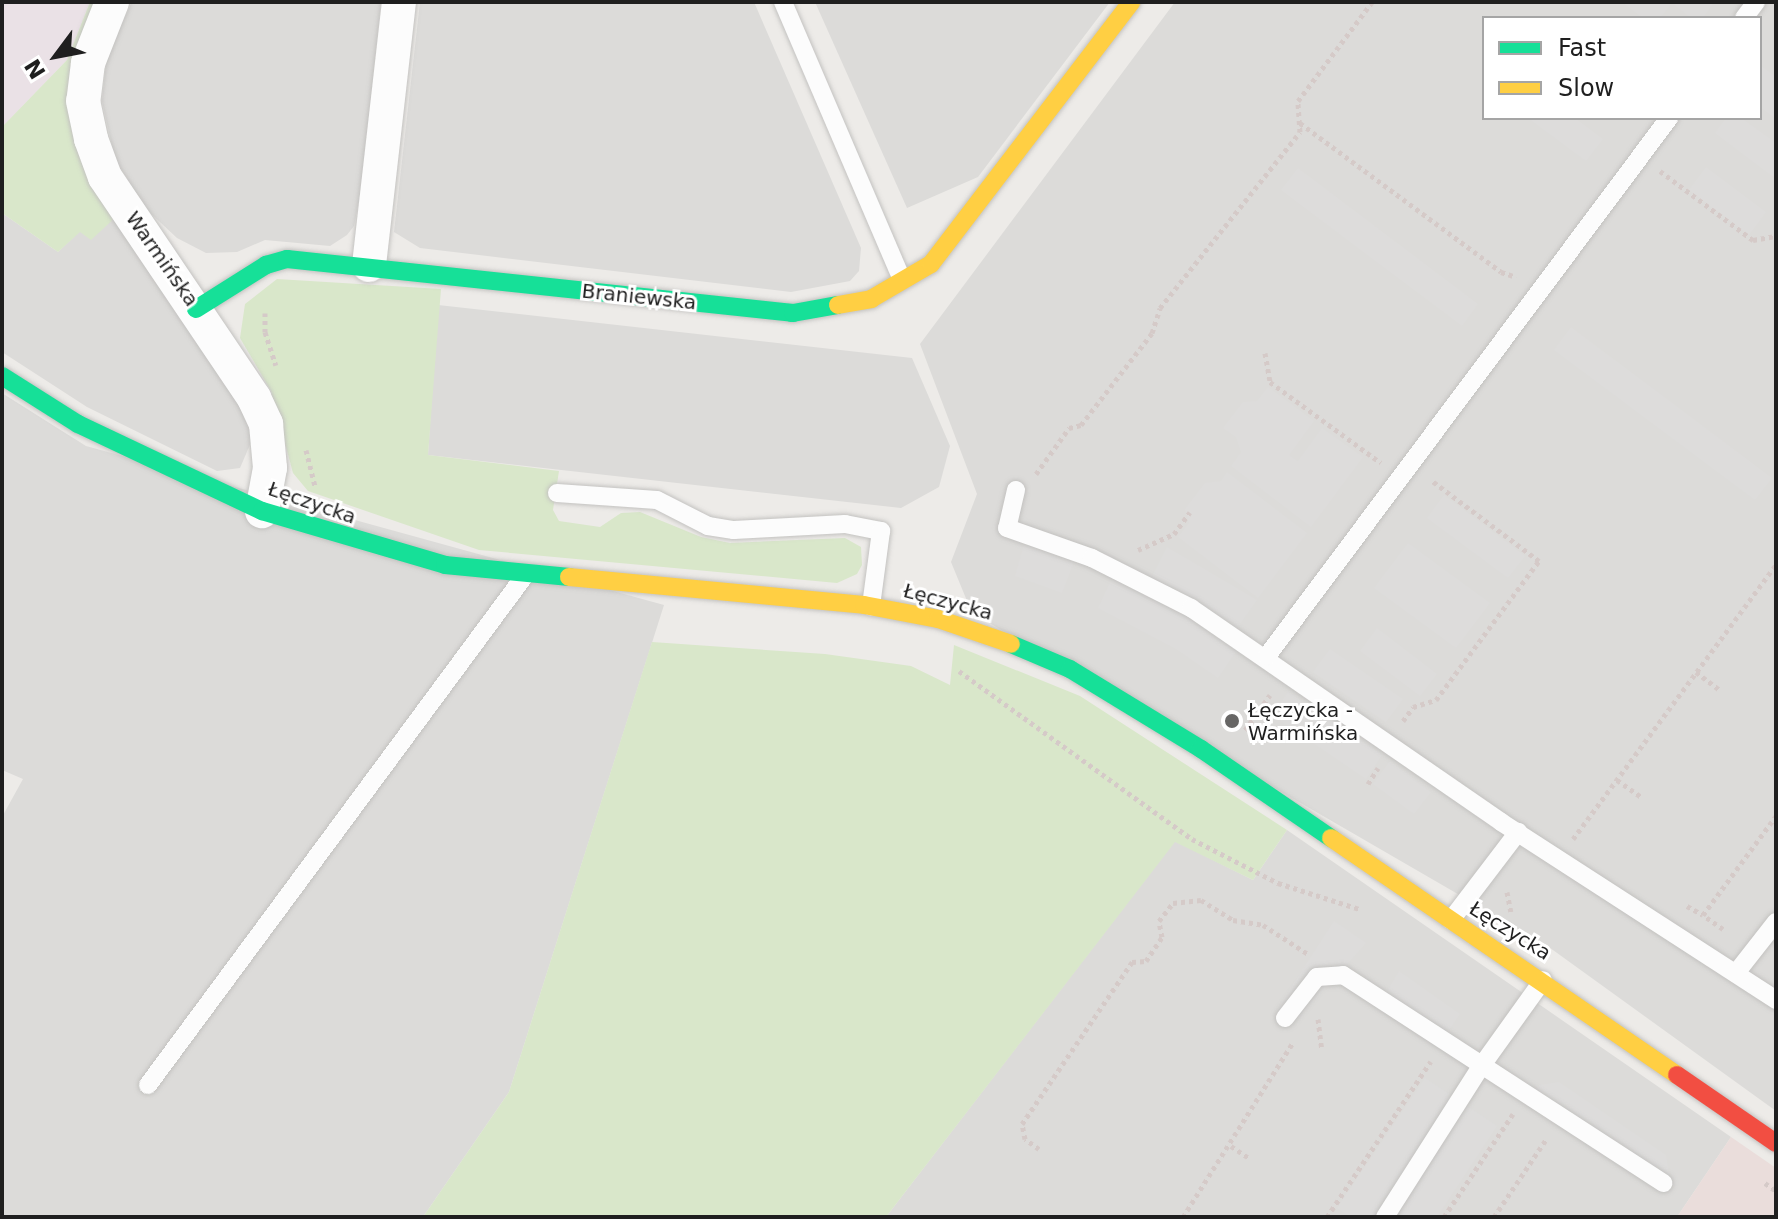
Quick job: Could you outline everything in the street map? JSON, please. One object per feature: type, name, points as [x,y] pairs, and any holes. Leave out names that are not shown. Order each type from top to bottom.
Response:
[{"type":"main road","name":"Braniewska","points":[[196,309],[266,265],[287,259],[369,265],[793,313],[845,307],[903,283],[931,264],[1131,2]]},
{"type":"main road","name":"Łęczycka","points":[[2,376],[78,424],[262,511],[418,558],[526,574],[871,606],[976,630],[1070,669],[1201,749],[1451,920],[1544,979],[1776,1143]]},
{"type":"street","name":"Warmińska","points":[[112,2],[88,63],[83,101],[91,139],[105,177],[196,309],[266,424],[269,473],[262,511]]},
{"type":"street","points":[[369,265],[399,2]]},
{"type":"lane","points":[[783,2],[903,283]]},
{"type":"lane","points":[[1267,656],[1668,120]]},
{"type":"lane","points":[[1016,490],[1007,528],[1135,578],[1267,656],[1518,832],[1776,1000]]},
{"type":"lane","points":[[557,493],[657,500],[708,526],[734,530],[845,524],[881,531],[871,606]]},
{"type":"lane","points":[[148,1085],[526,574]]},
{"type":"lane","points":[[1451,920],[1518,832]]},
{"type":"lane","points":[[1736,973],[1776,922]]},
{"type":"lane","points":[[1285,1018],[1317,977],[1343,975],[1480,1068],[1534,1095],[1663,1183]]},
{"type":"lane","points":[[1385,1217],[1480,1068],[1544,979]]},
{"type":"path","points":[[1034,477],[1152,333],[1160,308],[1229,218],[1266,179],[1300,132],[1298,101],[1372,2]]},
{"type":"path","points":[[1300,123],[1501,272],[1528,275]]},
{"type":"path","points":[[1659,170],[1753,240],[1776,236]]},
{"type":"path","points":[[1265,353],[1270,382],[1385,466]]},
{"type":"path","points":[[269,473],[329,492]]},
{"type":"path","points":[[1368,784],[1394,745],[1397,729],[1413,707],[1436,700],[1539,561],[1428,477]]},
{"type":"path","points":[[1135,552],[1174,534],[1190,512]]},
{"type":"path","points":[[1567,848],[1776,565]]},
{"type":"path","points":[[954,667],[1192,839],[1278,883],[1372,913]]},
{"type":"path","points":[[1696,672],[1721,691]]},
{"type":"path","points":[[1617,780],[1641,797]]},
{"type":"path","points":[[1753,952],[1703,915],[1776,816]]},
{"type":"path","points":[[1510,885],[1506,895],[1515,920]]},
{"type":"path","points":[[1039,1149],[1025,1139],[1022,1124],[1132,962],[1146,961],[1162,937],[1159,921],[1173,903],[1201,900],[1233,920],[1263,925],[1311,955],[1316,965]]},
{"type":"path","points":[[1308,1017],[1316,1004],[1322,1050]]},
{"type":"path","points":[[1195,1217],[1185,1214],[1231,1146],[1301,1030]]},
{"type":"path","points":[[1327,1217],[1435,1055]]},
{"type":"path","points":[[1444,1217],[1516,1110],[1509,1105]]},
{"type":"path","points":[[1494,1217],[1555,1128]]},
{"type":"path","points":[[1231,1146],[1249,1158]]},
{"type":"path","points":[[1518,1181],[1527,1187]]},
{"type":"shaded area","points":[[2,2],[90,2],[67,60],[2,127]]},
{"type":"shaded area","points":[[132,2],[381,2],[363,180],[354,226],[347,235],[330,246],[265,240],[237,252],[206,253],[177,238],[145,208],[115,159],[102,101],[107,54]]},
{"type":"shaded area","points":[[420,2],[754,2],[861,248],[859,271],[850,281],[791,292],[420,248],[394,232]]},
{"type":"shaded area","points":[[815,2],[1110,2],[978,177],[907,208]]},
{"type":"shaded area","points":[[1175,2],[1776,2],[1776,1111],[1546,945],[972,613],[951,562],[977,494],[920,344]]},
{"type":"shaded area","points":[[1622,2],[1714,2],[1704,16],[1688,16],[1672,3],[1662,16],[1640,16]]},
{"type":"shaded area","points":[[1762,66],[1776,77],[1776,119],[1762,108]]},
{"type":"shaded area","points":[[1531,120],[1578,120],[1603,139],[1586,161]]},
{"type":"shaded area","points":[[1725,120],[1744,120],[1776,143],[1776,179],[1715,133]]},
{"type":"shaded area","points":[[1706,167],[1766,212],[1749,235],[1689,190]]},
{"type":"shaded area","points":[[1298,168],[1478,304],[1462,326],[1281,190]]},
{"type":"shaded area","points":[[2,213],[58,252],[80,231],[118,215],[244,401],[255,433],[240,468],[217,471],[87,407],[2,352]]},
{"type":"shaded area","points":[[438,305],[912,358],[950,446],[939,487],[901,508],[428,455]]},
{"type":"shaded area","points":[[1571,327],[1772,478],[1755,500],[1554,350]]},
{"type":"shaded area","points":[[1268,387],[1314,421],[1289,455],[1298,461],[1322,428],[1363,457],[1311,527],[1231,466],[1241,452],[1236,437],[1223,428],[1243,402],[1257,401]]},
{"type":"shaded area","points":[[2,393],[86,446],[664,605],[509,1092],[423,1217],[2,1217],[2,817],[23,779],[2,770]]},
{"type":"shaded area","points":[[1227,472],[1307,533],[1258,598],[1178,537],[1189,523],[1185,509],[1205,483],[1221,481]]},
{"type":"shaded area","points":[[1444,495],[1525,556],[1508,578],[1427,518]]},
{"type":"shaded area","points":[[1027,534],[1078,552],[1062,593],[1015,576]]},
{"type":"shaded area","points":[[1408,543],[1490,603],[1456,648],[1374,588]]},
{"type":"shaded area","points":[[1167,547],[1257,600],[1233,634],[1243,641],[1218,678],[1176,649],[1098,608],[1116,569],[1148,585]]},
{"type":"shaded area","points":[[1377,628],[1437,674],[1420,696],[1360,651]]},
{"type":"shaded area","points":[[1330,649],[1403,699],[1386,722],[1313,672]]},
{"type":"shaded area","points":[[1288,692],[1382,755],[1366,779],[1272,715]]},
{"type":"shaded area","points":[[1390,761],[1431,792],[1414,814],[1373,784]]},
{"type":"shaded area","points":[[1287,830],[1731,1137],[1677,1217],[886,1217],[1175,841],[1253,880]]},
{"type":"shaded area","points":[[1334,921],[1366,943],[1292,1026],[1275,1012]]},
{"type":"shaded area","points":[[1399,971],[1460,1014],[1440,1043],[1382,1000]]},
{"type":"shaded area","points":[[1425,1078],[1497,1126],[1437,1217],[1351,1217],[1337,1208]]},
{"type":"shaded area","points":[[1559,1082],[1666,1155],[1669,1174],[1663,1183],[1534,1095],[1539,1085]]},
{"type":"shaded area","points":[[1731,1137],[1776,1168],[1776,1217],[1677,1217]]},
{"type":"green space","points":[[90,2],[103,2],[82,45],[118,215],[91,240],[80,232],[58,252],[2,213],[2,127],[67,60]]},
{"type":"green space","points":[[277,279],[441,289],[428,455],[559,471],[553,510],[559,521],[600,527],[621,513],[640,512],[701,537],[730,543],[845,538],[861,547],[862,565],[857,574],[837,583],[479,550],[308,491],[293,473],[271,391],[240,338],[245,304]]},
{"type":"green space","points":[[652,642],[825,654],[911,666],[950,685],[954,645],[1080,696],[1287,830],[1253,880],[1175,842],[886,1217],[423,1217],[509,1092]]},
{"type":"traffic: fast","points":[[196,309],[266,265],[287,259],[793,313],[838,305]]},
{"type":"traffic: fast","points":[[2,376],[78,424],[262,511],[445,565],[569,577]]},
{"type":"traffic: fast","points":[[1011,644],[1070,669],[1201,749],[1331,838]]},
{"type":"traffic: slow","points":[[838,305],[871,299],[931,264],[1131,2]]},
{"type":"traffic: slow","points":[[569,577],[864,605],[938,619],[1011,644]]},
{"type":"traffic: slow","points":[[1331,838],[1677,1075]]},
{"type":"traffic: jam","points":[[1677,1075],[1776,1143]]},
{"type":"place","name":"Łęczycka - Warmińska","points":[[1232,721]]}]
